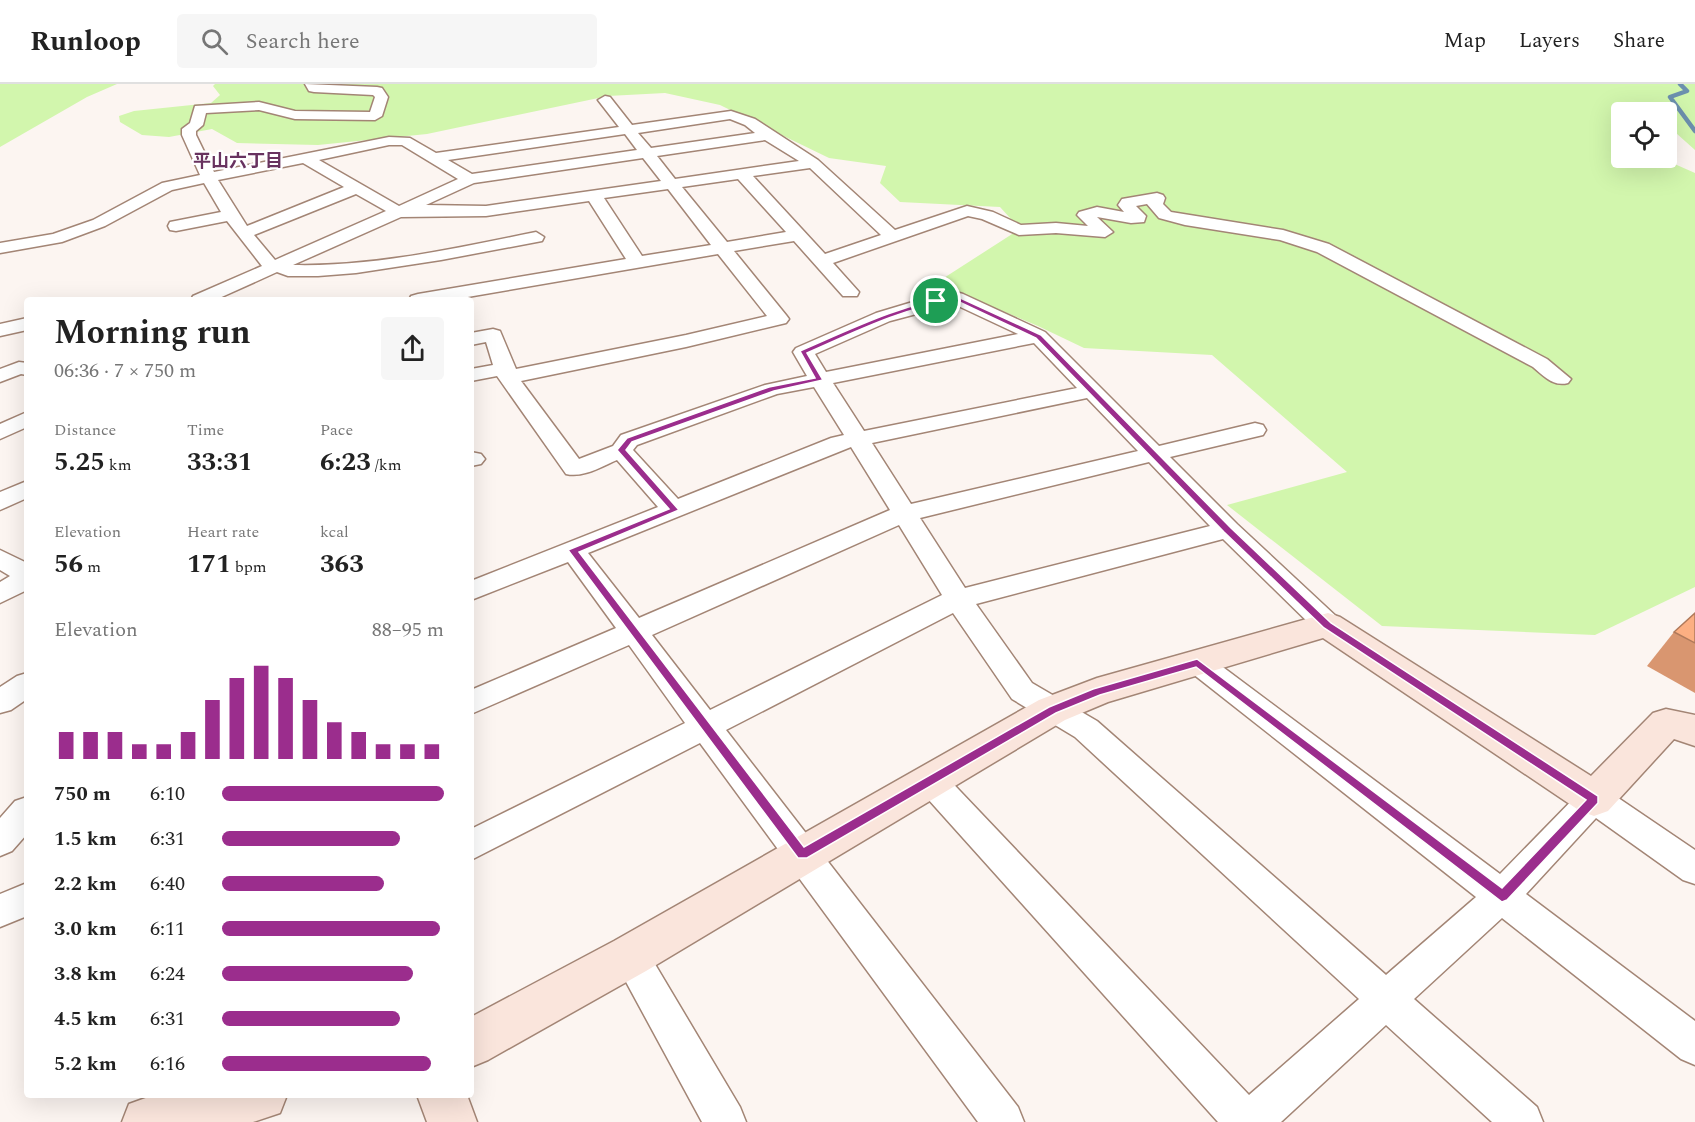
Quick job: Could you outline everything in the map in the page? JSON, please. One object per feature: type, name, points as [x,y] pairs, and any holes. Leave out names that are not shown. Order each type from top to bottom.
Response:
[{"type":"street","points":[[311,84],[314,88],[377,91],[382,97],[381,103],[375,116],[295,115],[259,106],[200,109],[196,125],[189,129],[189,135],[207,177],[243,232],[272,267],[306,273],[376,266],[594,196],[813,163]]},
{"type":"street","points":[[474,375],[506,373],[686,341],[779,319],[605,100]]},
{"type":"street","points":[[432,158],[731,115],[750,123],[813,163],[892,236]]},
{"type":"street","points":[[207,297],[470,179],[767,135]]},
{"type":"street","points":[[0,248],[56,238],[99,223],[167,186],[389,141],[405,141],[470,179]]},
{"type":"street","points":[[304,158],[398,213],[421,210],[536,237]]},
{"type":"street","points":[[742,174],[850,292]]},
{"type":"street","points":[[243,232],[356,188]]},
{"type":"street","points":[[594,196],[637,262]]},
{"type":"street","points":[[822,261],[958,213],[975,212],[987,215],[1018,230],[1056,228],[1105,232],[1085,215],[1098,212],[1138,219],[1138,216],[1126,205],[1128,202],[1158,198],[1155,205],[1165,215],[1283,235],[1323,248],[1433,304],[1540,363],[1561,379]]},
{"type":"street","points":[[176,226],[232,215]]},
{"type":"street","points":[[494,227],[519,283]]},
{"type":"street","points":[[436,297],[798,235]]},
{"type":"street","points":[[1522,1122],[1086,729],[1022,691],[903,514],[803,352],[883,317],[936,301],[956,298],[1038,336],[1228,530],[1328,625],[1695,869]]},
{"type":"street","points":[[0,330],[24,325]]},
{"type":"street","points":[[474,338],[493,335],[506,373],[574,469],[621,450],[629,440],[772,389],[1038,336]]},
{"type":"street","points":[[0,376],[24,369]]},
{"type":"street","points":[[474,590],[838,443],[1092,391]]},
{"type":"street","points":[[0,432],[24,420]]},
{"type":"street","points":[[474,702],[903,514],[1255,430]]},
{"type":"street","points":[[621,450],[674,510]]},
{"type":"street","points":[[0,502],[24,490]]},
{"type":"street","points":[[474,843],[958,599],[1228,530]]},
{"type":"street","points":[[573,550],[1003,1122]]},
{"type":"street","points":[[0,559],[24,574]]},
{"type":"street","points":[[0,594],[24,578]]},
{"type":"street","points":[[474,1041],[630,956],[1052,710],[1097,692],[1328,625]]},
{"type":"street","points":[[1197,663],[1695,1045]]},
{"type":"street","points":[[0,702],[24,686]]},
{"type":"street","points":[[930,780],[1248,1122],[1388,1001],[1502,896],[1666,723],[1688,727],[1695,731]]},
{"type":"street","points":[[0,841],[24,814]]},
{"type":"street","points":[[0,911],[24,900]]},
{"type":"street","points":[[630,956],[725,1122]]},
{"type":"street","points":[[147,1122],[249,1098]]},
{"type":"street","points":[[443,1098],[452,1122]]},
{"type":"green space","points":[[0,84],[117,84],[87,97],[0,147]]},
{"type":"green space","points":[[215,84],[1695,84],[1695,150],[1677,134],[1677,102],[1611,102],[1611,168],[1677,168],[1677,165],[1695,173],[1695,587],[1595,635],[1382,626],[1227,505],[1347,472],[1212,355],[1084,348],[936,283],[1020,229],[1000,207],[900,202],[880,183],[886,166],[829,158],[720,105],[665,93],[608,96],[427,134],[318,145],[237,143],[212,129],[169,137],[142,135],[120,122],[119,116],[134,111],[211,103],[220,95],[213,86]]},
{"type":"building","points":[[1695,613],[1695,643],[1674,632]]},
{"type":"waterway","points":[[1680,84],[1687,91],[1670,97],[1695,131]]},
{"type":"district","name":"平山六丁目","points":[[238,161]]},
{"type":"route","points":[[956,298],[1038,336],[1228,530],[1328,625],[1594,800],[1502,896],[1197,663],[1097,692],[1052,710],[802,854],[573,550],[674,510],[621,450],[629,440],[772,389],[820,379],[803,352],[883,317],[936,301],[956,298]]}]
